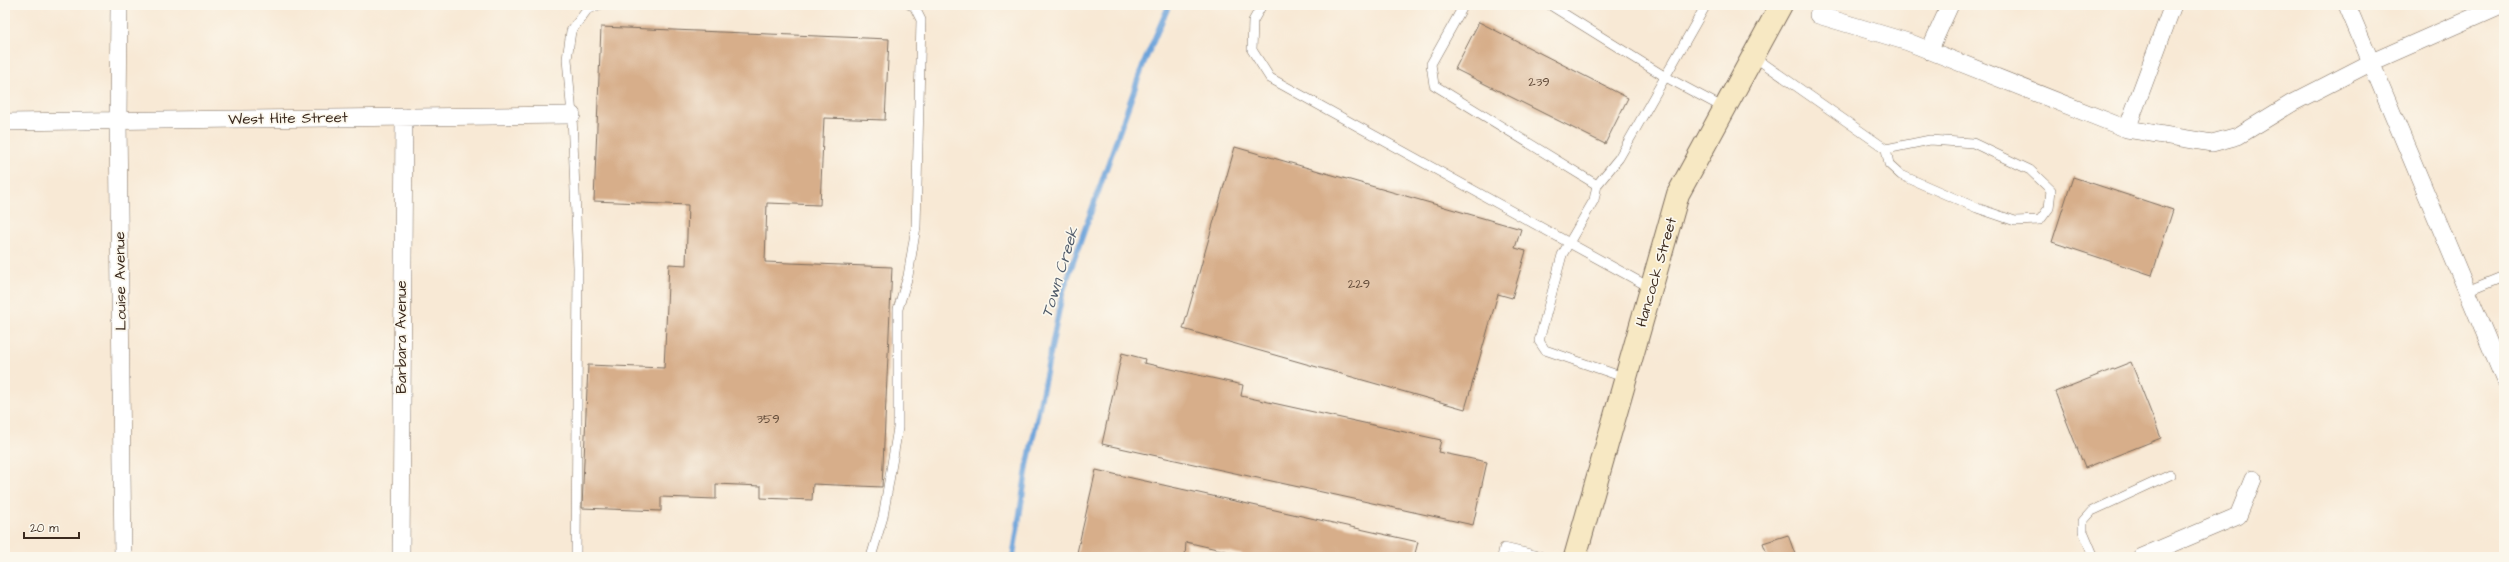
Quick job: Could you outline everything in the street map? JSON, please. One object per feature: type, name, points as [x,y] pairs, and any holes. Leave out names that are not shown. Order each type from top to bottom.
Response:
[{"type":"street","name":"Louise Avenue","points":[[119,5],[118,120],[123,557]]},
{"type":"street","name":"Hancock Street","points":[[1575,557],[1678,194],[1781,5]]},
{"type":"street","points":[[1929,51],[1950,5]]},
{"type":"street","points":[[2127,129],[2173,5]]},
{"type":"street","points":[[2348,5],[2504,378]]},
{"type":"street","points":[[1818,15],[1864,28],[1929,51],[2127,129],[2212,144],[2238,136],[2292,103],[2372,62],[2502,5]]},
{"type":"street","name":"West Hite Street","points":[[5,122],[572,115]]},
{"type":"street","name":"Barbara Avenue","points":[[401,557],[404,116]]},
{"type":"street","points":[[2141,557],[2238,516],[2253,479]]},
{"type":"lane","points":[[576,557],[578,267],[572,115],[567,60],[572,31],[587,10],[599,5]]},
{"type":"lane","points":[[871,557],[883,517],[898,428],[898,308],[908,276],[916,227],[921,20],[914,6],[910,5]]},
{"type":"lane","points":[[1262,5],[1253,21],[1252,50],[1270,78],[1571,242],[1651,288]]},
{"type":"lane","points":[[1464,5],[1431,64],[1434,85],[1597,184]]},
{"type":"lane","points":[[1550,5],[1664,76],[1724,108]]},
{"type":"lane","points":[[1626,378],[1545,350],[1539,340],[1562,255],[1571,242],[1594,200],[1597,184],[1619,158],[1664,76],[1706,5]]},
{"type":"lane","points":[[1753,56],[1886,149],[1889,164],[1901,175],[1977,208],[2015,221],[2040,220],[2049,208],[2051,190],[2030,170],[1973,143],[1930,140],[1886,149]]},
{"type":"lane","points":[[2467,291],[2504,276]]},
{"type":"lane","points":[[2094,557],[2083,531],[2083,521],[2092,511],[2170,475]]},
{"type":"lane","points":[[1502,557],[1504,548],[1543,557]]},
{"type":"building","points":[[1479,22],[1628,98],[1605,144],[1455,69]]},
{"type":"building","points":[[601,27],[889,39],[885,120],[824,118],[820,205],[767,203],[765,262],[892,267],[882,487],[813,484],[812,500],[761,498],[761,486],[716,484],[716,499],[661,497],[661,511],[582,508],[588,365],[664,368],[669,264],[686,265],[688,205],[594,201]]},
{"type":"building","points":[[1235,147],[1521,229],[1515,248],[1526,251],[1512,298],[1498,294],[1465,409],[1183,329]]},
{"type":"building","points":[[2073,177],[2173,210],[2152,275],[2052,242]]},
{"type":"building","points":[[1122,353],[1145,359],[1144,363],[1243,385],[1241,396],[1441,440],[1438,452],[1487,462],[1473,525],[1102,444]]},
{"type":"building","points":[[2131,362],[2161,438],[2085,468],[2055,392]]},
{"type":"building","points":[[1096,470],[1418,542],[1414,557],[1252,557],[1186,542],[1185,557],[1076,557]]},
{"type":"building","points":[[1788,535],[1796,557],[1768,557],[1763,543]]},
{"type":"waterway","name":"Town Creek","points":[[1013,557],[1027,467],[1063,291],[1143,65],[1169,5]]}]
